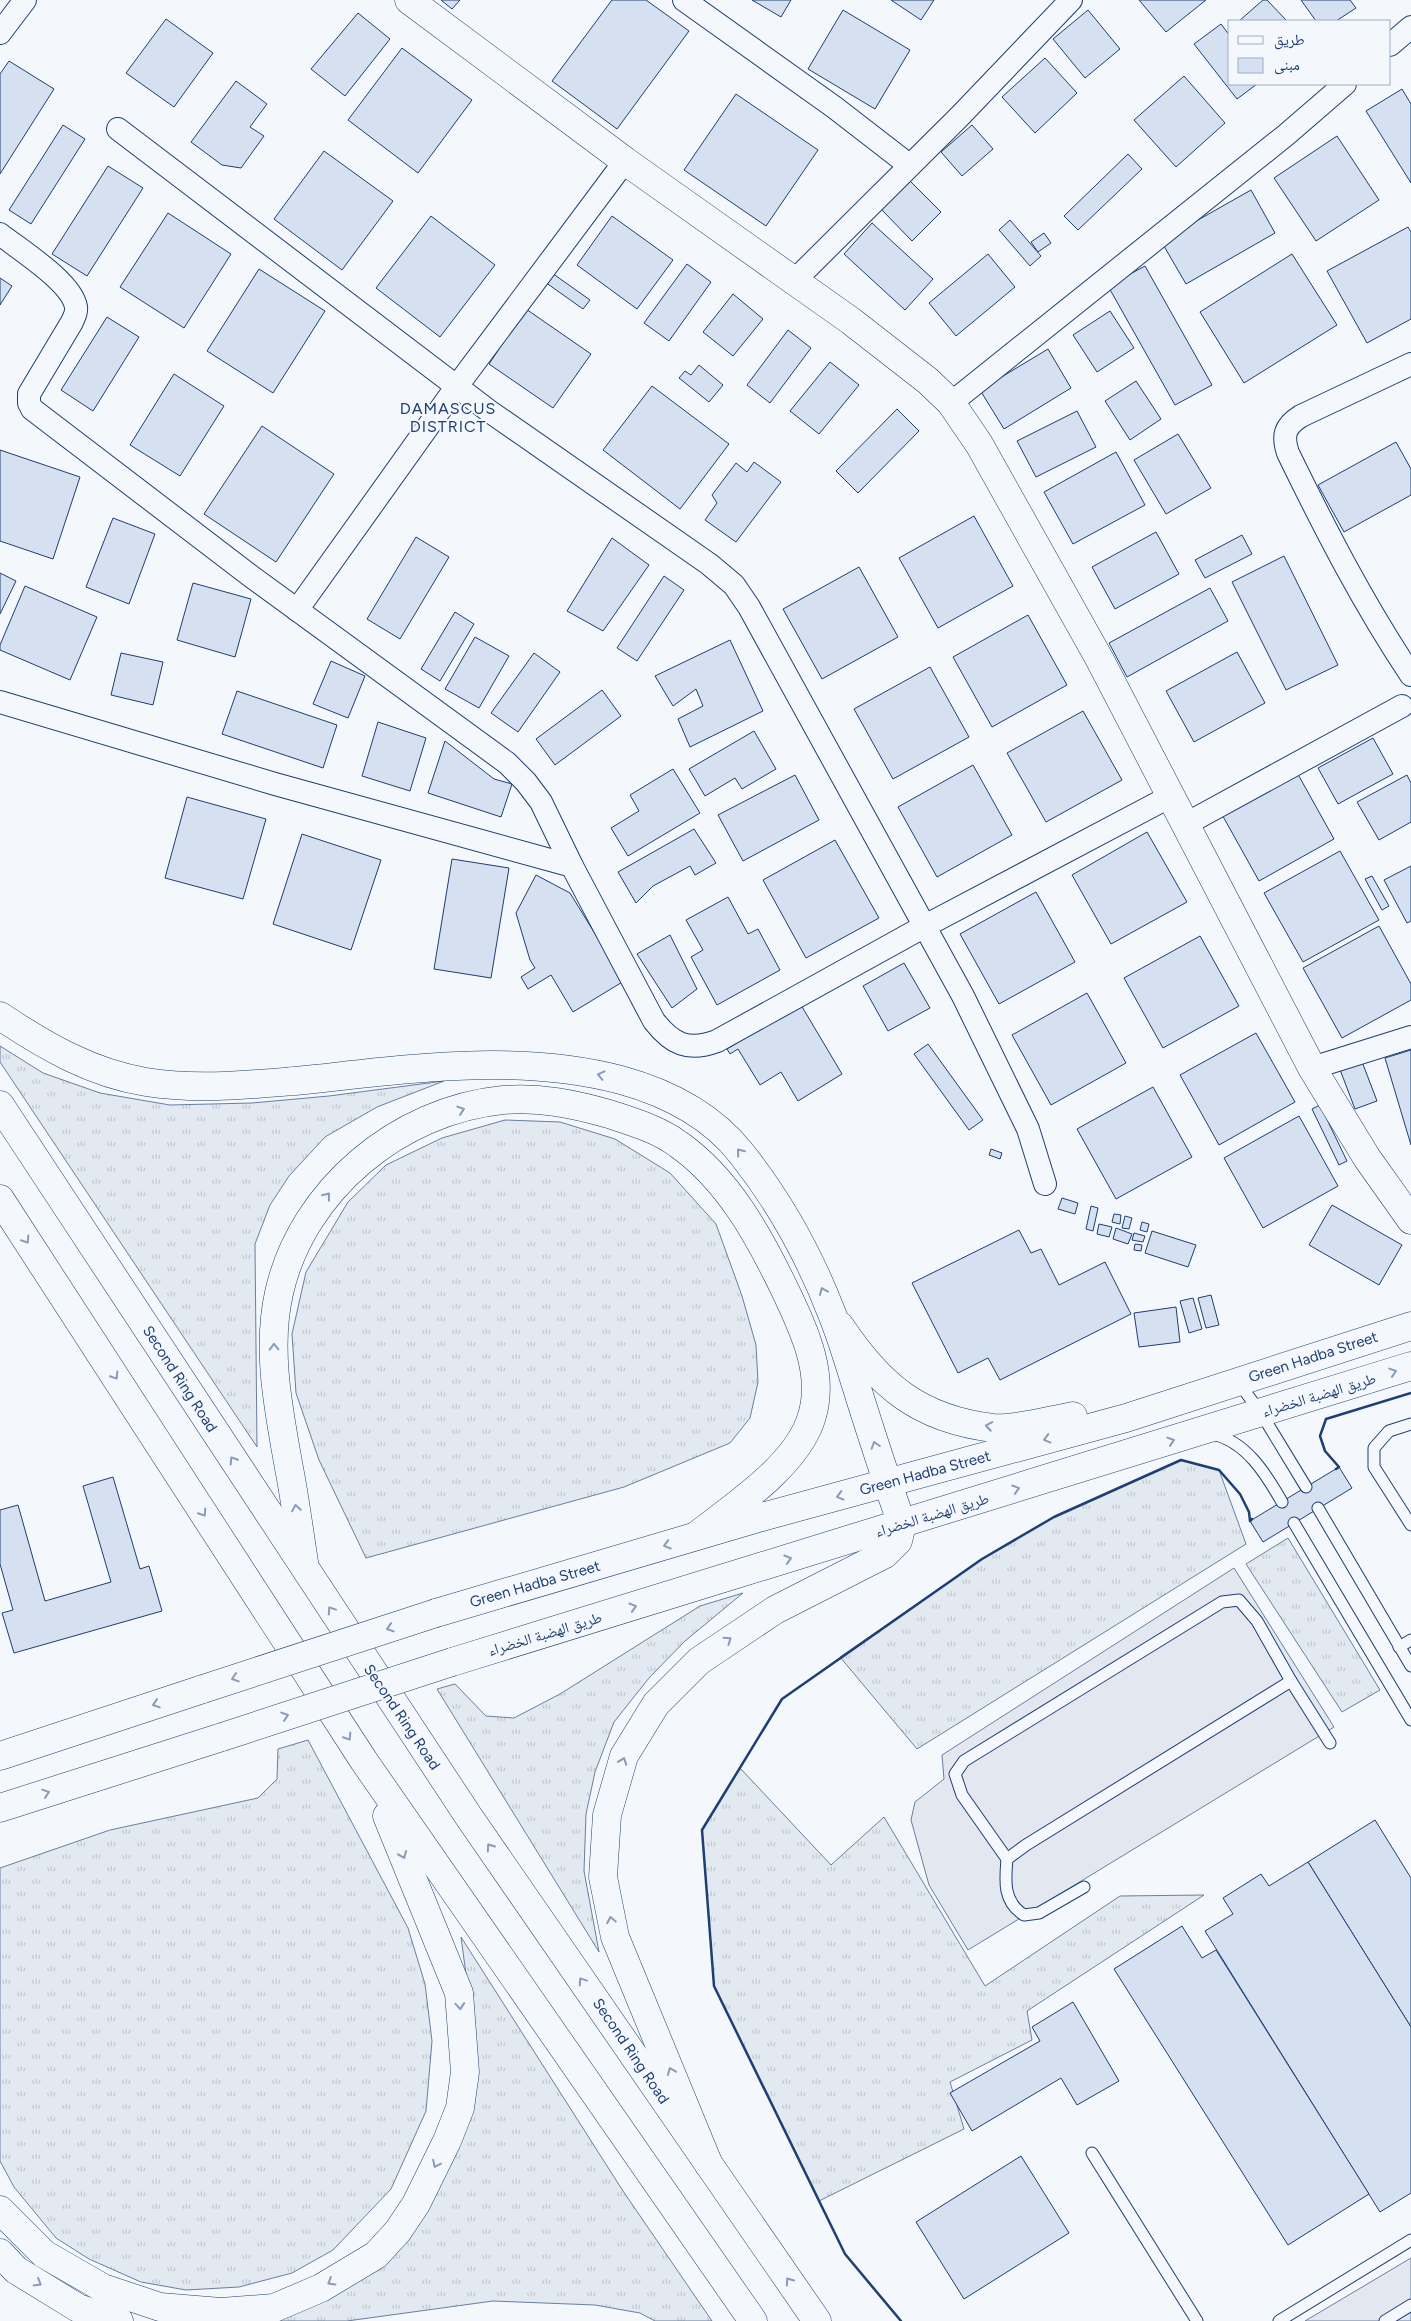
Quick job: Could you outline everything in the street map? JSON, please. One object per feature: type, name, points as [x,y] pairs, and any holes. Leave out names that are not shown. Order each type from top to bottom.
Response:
[{"type":"main road","points":[[409,0],[625,161],[793,282],[852,321],[928,381],[951,404],[979,444],[1100,660],[1312,1068],[1367,1158],[1411,1220]]},
{"type":"main road","points":[[0,1016],[44,1044],[88,1067],[146,1082],[207,1088],[470,1064],[562,1067],[609,1077],[656,1090],[701,1115],[728,1138],[774,1200],[802,1248],[834,1318],[902,1524],[898,1541],[885,1554],[775,1610],[700,1660],[656,1704],[624,1756],[606,1816],[603,1877],[615,1938],[709,2165]]},
{"type":"main road","points":[[306,1573],[275,1388],[274,1336],[279,1293],[292,1255],[310,1220],[323,1201],[343,1176],[372,1152],[404,1131],[432,1119],[473,1106],[503,1100],[539,1100],[574,1105],[646,1127],[677,1143],[714,1176],[730,1195],[764,1246],[795,1311],[815,1367],[816,1400],[802,1441],[774,1472],[696,1536]]},
{"type":"main road","name":"Second Ring Road","points":[[0,1105],[306,1573],[469,1817],[817,2321]]},
{"type":"main road","points":[[0,1199],[364,1762],[753,2321]]},
{"type":"main road","points":[[834,1318],[858,1354],[887,1384],[919,1406],[950,1418],[994,1428],[1009,1427],[1176,1401]]},
{"type":"main road","name":"Green Hadba Street","points":[[0,1756],[436,1613],[696,1536],[1126,1418],[1411,1326]]},
{"type":"main road","name":"طريق الهضبة الخضراء","points":[[0,1808],[452,1662],[1411,1366]]},
{"type":"main road","points":[[0,2210],[44,2254],[103,2288],[160,2307],[220,2312],[274,2308],[321,2288],[376,2255],[398,2231],[416,2204],[447,2141],[460,2108],[465,2072],[459,1993],[364,1762]]},
{"type":"main road","points":[[0,2253],[16,2270],[78,2308],[119,2321]]},
{"type":"street","points":[[0,33],[25,0]]},
{"type":"street","points":[[684,0],[834,107],[908,165]]},
{"type":"street","points":[[793,282],[908,165],[959,117],[1071,0]]},
{"type":"street","points":[[1391,44],[1411,27]]},
{"type":"street","points":[[951,404],[1286,135],[1344,85]]},
{"type":"street","points":[[118,129],[489,411],[709,564],[734,585],[749,606],[964,996],[1028,1129],[1045,1184]]},
{"type":"street","points":[[297,610],[457,386],[625,161]]},
{"type":"street","points":[[0,234],[56,278],[67,290],[76,306],[76,313],[72,322],[29,394],[29,403],[32,409],[297,610],[507,763],[526,782],[541,802],[572,866],[654,1021],[672,1041],[689,1046],[707,1045],[717,1041],[925,926],[1172,796]]},
{"type":"street","points":[[1411,364],[1301,416],[1287,428],[1284,436],[1292,461],[1358,589],[1411,675]]},
{"type":"street","points":[[1186,824],[1406,712],[1401,695],[1403,688],[1411,680]]},
{"type":"street","points":[[0,702],[274,784],[572,866]]},
{"type":"street","points":[[1312,1068],[1411,1038]]},
{"type":"lane","points":[[1237,1381],[1262,1413],[1306,1487]]},
{"type":"lane","points":[[1411,1424],[1389,1430],[1374,1448],[1374,1467],[1411,1525]]},
{"type":"lane","points":[[1202,1432],[1222,1436],[1240,1446],[1268,1478],[1282,1502]]},
{"type":"lane","points":[[1318,1508],[1411,1666]]},
{"type":"lane","points":[[1294,1523],[1411,1720]]},
{"type":"lane","points":[[1084,1887],[1039,1913],[1024,1915],[1013,1908],[1005,1883],[1007,1859],[962,1796],[955,1774],[964,1761],[1222,1602],[1239,1600],[1257,1620],[1291,1681],[1330,1743]]},
{"type":"lane","points":[[1399,1647],[1411,1640]]},
{"type":"lane","points":[[1007,1859],[1026,1845],[1291,1681]]},
{"type":"lane","points":[[1092,2153],[1197,2321]]},
{"type":"lane","points":[[1280,2321],[1411,2240]]},
{"type":"lane","points":[[1385,2321],[1411,2304]]},
{"type":"green space","points":[[0,1046],[43,1073],[100,1093],[170,1105],[252,1103],[329,1096],[444,1081],[377,1107],[325,1137],[289,1176],[270,1205],[255,1244],[257,1447],[0,1062]]},
{"type":"green space","points":[[505,1120],[560,1122],[615,1139],[670,1173],[716,1224],[742,1296],[756,1345],[758,1382],[750,1418],[730,1443],[624,1487],[366,1558],[319,1460],[296,1393],[292,1334],[306,1272],[348,1202],[386,1165],[442,1138]]},
{"type":"green space","points":[[1181,1460],[1219,1470],[1246,1544],[917,1749],[840,1657],[982,1559],[1054,1517]]},
{"type":"green space","points":[[1288,1538],[1380,1690],[1342,1712],[1246,1564]]},
{"type":"green space","points":[[743,1593],[685,1641],[649,1678],[614,1722],[595,1772],[586,1814],[584,1871],[599,1952],[437,1689],[455,1684],[486,1716],[514,1718],[560,1694],[700,1606]]},
{"type":"green space","points":[[308,1740],[408,1928],[425,1984],[432,2041],[426,2111],[391,2189],[333,2250],[292,2273],[239,2287],[186,2290],[141,2282],[89,2259],[56,2238],[14,2187],[0,2161],[0,1868],[110,1830],[258,1798],[277,1779],[278,1749]]},
{"type":"green space","points":[[740,1768],[831,1865],[884,1817],[985,1986],[1120,1896],[1204,1895],[1027,2011],[1032,2040],[950,2082],[964,2129],[819,2201],[714,1986],[702,1830]]},
{"type":"green space","points":[[461,1937],[623,2191],[712,2321],[655,2321],[640,2313],[595,2305],[493,2301],[347,2321],[267,2321],[408,2233],[474,2034]]},
{"type":"shaded area","points":[[1234,1568],[1334,1727],[968,1950],[929,1885],[911,1820],[915,1802],[944,1779],[942,1755]]},
{"type":"shaded area","points":[[1411,2258],[1411,2321],[1305,2321]]},
{"type":"building","points":[[441,0],[460,0],[452,9]]},
{"type":"building","points":[[612,0],[646,0],[689,31],[617,129],[552,81]]},
{"type":"building","points":[[752,0],[791,0],[781,17]]},
{"type":"building","points":[[891,0],[934,0],[921,20]]},
{"type":"building","points":[[1139,0],[1206,0],[1166,32]]},
{"type":"building","points":[[1263,0],[1267,0],[1286,20],[1240,20]]},
{"type":"building","points":[[1301,0],[1350,0],[1356,8],[1338,20],[1315,20]]},
{"type":"building","points":[[843,10],[910,50],[875,109],[808,69]]},
{"type":"building","points":[[1088,10],[1120,49],[1085,78],[1053,39]]},
{"type":"building","points":[[358,13],[390,39],[345,96],[311,69]]},
{"type":"building","points":[[166,19],[213,53],[174,107],[126,73]]},
{"type":"building","points":[[1221,24],[1228,33],[1228,85],[1256,85],[1237,99],[1194,44]]},
{"type":"building","points":[[402,48],[472,100],[418,173],[348,120]]},
{"type":"building","points":[[1045,58],[1077,93],[1035,133],[1002,97]]},
{"type":"building","points":[[9,61],[54,89],[0,174],[0,74]]},
{"type":"building","points":[[1184,76],[1225,123],[1176,167],[1134,120]]},
{"type":"building","points":[[236,81],[267,104],[250,127],[264,136],[241,168],[222,165],[191,142]]},
{"type":"building","points":[[1402,89],[1411,104],[1411,183],[1366,111]]},
{"type":"building","points":[[736,94],[818,150],[766,226],[684,170]]},
{"type":"building","points":[[63,125],[85,139],[31,224],[9,210]]},
{"type":"building","points":[[972,125],[993,149],[962,176],[941,152]]},
{"type":"building","points":[[1337,136],[1379,200],[1316,241],[1274,178]]},
{"type":"building","points":[[324,151],[393,201],[342,270],[274,219]]},
{"type":"building","points":[[1128,154],[1142,169],[1078,230],[1064,216]]},
{"type":"building","points":[[108,166],[143,188],[87,276],[52,254]]},
{"type":"building","points":[[909,180],[941,212],[912,241],[880,208]]},
{"type":"building","points":[[1251,190],[1275,233],[1186,284],[1161,241]]},
{"type":"building","points":[[168,213],[231,254],[184,328],[120,287]]},
{"type":"building","points":[[431,216],[495,265],[440,337],[376,288]]},
{"type":"building","points":[[612,216],[673,260],[637,309],[577,265]]},
{"type":"building","points":[[1010,220],[1041,256],[1030,266],[999,230]]},
{"type":"building","points":[[872,223],[933,279],[905,310],[844,254]]},
{"type":"building","points":[[1408,227],[1411,232],[1411,319],[1367,343],[1327,271]]},
{"type":"building","points":[[1044,233],[1051,243],[1038,252],[1031,242]]},
{"type":"building","points":[[988,254],[1015,287],[956,336],[929,303]]},
{"type":"building","points":[[1292,254],[1337,325],[1244,383],[1200,312]]},
{"type":"building","points":[[687,264],[711,282],[669,341],[644,323]]},
{"type":"building","points":[[1145,266],[1212,385],[1175,405],[1108,286]]},
{"type":"building","points":[[259,269],[325,311],[273,393],[207,351]]},
{"type":"building","points":[[552,273],[590,300],[583,309],[545,282]]},
{"type":"building","points":[[0,278],[12,286],[0,305]]},
{"type":"building","points":[[733,294],[763,319],[733,356],[703,332]]},
{"type":"building","points":[[526,309],[591,354],[553,408],[489,364]]},
{"type":"building","points":[[1110,311],[1134,348],[1097,372],[1073,335]]},
{"type":"building","points":[[107,317],[139,337],[93,411],[61,390]]},
{"type":"building","points":[[788,330],[811,348],[770,403],[747,385]]},
{"type":"building","points":[[1048,349],[1071,388],[1004,429],[980,390]]},
{"type":"building","points":[[830,362],[859,385],[819,434],[790,411]]},
{"type":"building","points":[[699,365],[723,385],[709,402],[679,378],[685,371],[691,375]]},
{"type":"building","points":[[174,374],[224,406],[180,476],[130,445]]},
{"type":"building","points":[[1136,381],[1161,419],[1130,440],[1105,401]]},
{"type":"building","points":[[652,386],[729,444],[680,509],[603,450]]},
{"type":"building","points":[[897,409],[919,431],[858,493],[836,471]]},
{"type":"building","points":[[1077,411],[1096,447],[1036,477],[1017,441]]},
{"type":"building","points":[[262,426],[334,474],[276,562],[204,514]]},
{"type":"building","points":[[1178,434],[1211,488],[1166,514],[1134,460]]},
{"type":"building","points":[[1396,442],[1411,469],[1411,495],[1344,532],[1318,485]]},
{"type":"building","points":[[0,450],[80,477],[53,559],[0,541]]},
{"type":"building","points":[[1116,452],[1145,505],[1073,544],[1044,492]]},
{"type":"building","points":[[754,462],[781,482],[736,542],[705,520],[717,503],[712,495],[736,463],[747,472]]},
{"type":"building","points":[[974,516],[1013,586],[938,628],[899,558]]},
{"type":"building","points":[[113,518],[155,534],[129,604],[86,587]]},
{"type":"building","points":[[1156,532],[1179,574],[1115,609],[1092,567]]},
{"type":"building","points":[[1242,535],[1252,554],[1205,578],[1195,560]]},
{"type":"building","points":[[416,537],[449,557],[400,639],[367,619]]},
{"type":"building","points":[[612,538],[649,565],[603,631],[567,611]]},
{"type":"building","points":[[1284,556],[1338,665],[1286,690],[1232,582]]},
{"type":"building","points":[[859,567],[898,637],[822,679],[783,609]]},
{"type":"building","points":[[0,573],[16,581],[0,614]]},
{"type":"building","points":[[664,576],[684,590],[637,661],[617,648]]},
{"type":"building","points":[[193,583],[251,599],[235,657],[177,640]]},
{"type":"building","points":[[25,586],[97,617],[70,680],[0,650],[0,645]]},
{"type":"building","points":[[1210,588],[1228,621],[1127,677],[1109,643]]},
{"type":"building","points":[[455,612],[474,624],[440,681],[421,669]]},
{"type":"building","points":[[1028,615],[1067,685],[992,727],[953,657]]},
{"type":"building","points":[[475,637],[509,656],[479,708],[445,689]]},
{"type":"building","points":[[730,640],[763,711],[690,747],[678,719],[703,706],[696,689],[673,706],[655,676]]},
{"type":"building","points":[[1237,652],[1265,703],[1194,742],[1166,691]]},
{"type":"building","points":[[121,653],[163,662],[153,705],[111,695]]},
{"type":"building","points":[[534,653],[560,672],[518,732],[491,713]]},
{"type":"building","points":[[331,661],[365,676],[348,718],[313,704]]},
{"type":"building","points":[[930,667],[969,737],[893,779],[854,709]]},
{"type":"building","points":[[602,690],[621,716],[555,765],[536,739]]},
{"type":"building","points":[[237,691],[337,725],[323,768],[222,734]]},
{"type":"building","points":[[1083,711],[1122,780],[1046,822],[1007,753]]},
{"type":"building","points":[[378,722],[426,738],[410,791],[362,776]]},
{"type":"building","points":[[754,731],[776,769],[742,789],[735,778],[705,796],[689,769]]},
{"type":"building","points":[[1373,738],[1393,774],[1338,804],[1318,768]]},
{"type":"building","points":[[445,741],[494,779],[512,784],[501,817],[428,793]]},
{"type":"building","points":[[973,765],[1012,835],[937,877],[898,807]]},
{"type":"building","points":[[673,769],[700,813],[628,856],[611,828],[639,811],[630,795]]},
{"type":"building","points":[[1295,769],[1334,839],[1259,881],[1220,811]]},
{"type":"building","points":[[795,775],[819,820],[743,861],[718,815]]},
{"type":"building","points":[[1407,775],[1411,783],[1411,822],[1379,840],[1357,802]]},
{"type":"building","points":[[187,797],[266,819],[243,899],[165,878]]},
{"type":"building","points":[[694,829],[716,863],[695,875],[690,866],[653,886],[636,903],[618,872]]},
{"type":"building","points":[[1147,832],[1187,902],[1111,944],[1072,875]]},
{"type":"building","points":[[302,834],[381,860],[351,950],[273,924]]},
{"type":"building","points":[[835,840],[879,918],[806,958],[763,880]]},
{"type":"building","points":[[1340,851],[1379,920],[1303,962],[1264,893]]},
{"type":"building","points":[[452,859],[509,868],[491,978],[434,969]]},
{"type":"building","points":[[1411,866],[1411,921],[1407,923],[1384,880]]},
{"type":"building","points":[[536,875],[570,893],[624,981],[573,1012],[551,975],[528,989],[521,977],[535,968],[530,960],[516,913]]},
{"type":"building","points":[[1372,876],[1389,906],[1382,910],[1365,879]]},
{"type":"building","points":[[1036,892],[1075,962],[999,1004],[960,934]]},
{"type":"building","points":[[728,897],[748,934],[758,929],[780,970],[717,1005],[691,957],[703,950],[686,920]]},
{"type":"building","points":[[1379,926],[1411,984],[1411,1000],[1342,1038],[1303,968]]},
{"type":"building","points":[[670,935],[697,989],[672,1008],[637,954]]},
{"type":"building","points":[[1200,936],[1239,1006],[1163,1048],[1124,978]]},
{"type":"building","points":[[904,963],[930,1008],[888,1031],[863,986]]},
{"type":"building","points":[[1087,993],[1126,1063],[1051,1105],[1012,1035]]},
{"type":"building","points":[[801,1005],[842,1074],[798,1101],[781,1072],[760,1085],[738,1049],[730,1054],[727,1049]]},
{"type":"building","points":[[1256,1033],[1295,1102],[1219,1145],[1180,1075]]},
{"type":"building","points":[[928,1044],[983,1120],[969,1130],[914,1054]]},
{"type":"building","points":[[1411,1050],[1411,1145],[1385,1058]]},
{"type":"building","points":[[1361,1059],[1377,1101],[1355,1109],[1339,1067]]},
{"type":"building","points":[[1153,1087],[1192,1157],[1116,1199],[1077,1129]]},
{"type":"building","points":[[1320,1105],[1347,1161],[1339,1165],[1312,1109]]},
{"type":"building","points":[[1299,1116],[1338,1186],[1263,1228],[1224,1158]]},
{"type":"building","points":[[991,1149],[1002,1153],[1000,1159],[989,1155]]},
{"type":"building","points":[[1062,1198],[1078,1203],[1075,1214],[1058,1209]]},
{"type":"building","points":[[1332,1205],[1402,1245],[1379,1285],[1309,1245]]},
{"type":"building","points":[[1091,1206],[1098,1208],[1093,1231],[1086,1229]]},
{"type":"building","points":[[1114,1214],[1121,1215],[1120,1224],[1112,1222]]},
{"type":"building","points":[[1125,1216],[1132,1218],[1129,1229],[1122,1228]]},
{"type":"building","points":[[1142,1222],[1149,1224],[1147,1232],[1140,1230]]},
{"type":"building","points":[[1099,1224],[1112,1227],[1109,1237],[1097,1234]]},
{"type":"building","points":[[1116,1228],[1132,1234],[1128,1244],[1113,1239]]},
{"type":"building","points":[[1019,1230],[1031,1253],[1041,1249],[1059,1285],[1105,1262],[1131,1314],[1000,1380],[988,1358],[958,1373],[912,1283]]},
{"type":"building","points":[[1152,1231],[1196,1245],[1188,1267],[1145,1253]]},
{"type":"building","points":[[1134,1233],[1145,1236],[1143,1242],[1132,1240]]},
{"type":"building","points":[[1135,1244],[1142,1245],[1141,1251],[1134,1250]]},
{"type":"building","points":[[1211,1295],[1219,1325],[1206,1328],[1198,1298]]},
{"type":"building","points":[[1193,1298],[1202,1329],[1189,1333],[1180,1301]]},
{"type":"building","points":[[1176,1307],[1180,1342],[1139,1347],[1134,1313]]},
{"type":"building","points":[[1339,1467],[1352,1488],[1263,1542],[1250,1521]]},
{"type":"building","points":[[113,1477],[140,1569],[149,1566],[162,1611],[14,1653],[2,1613],[13,1610],[0,1564],[0,1510],[18,1505],[45,1601],[111,1582],[83,1486]]},
{"type":"building","points":[[1375,1820],[1411,1878],[1411,2027],[1308,1862]]},
{"type":"building","points":[[1308,1862],[1411,2027],[1411,2193],[1380,2212],[1205,1931],[1233,1914],[1223,1898],[1261,1874],[1269,1886]]},
{"type":"building","points":[[1182,1926],[1202,1958],[1216,1950],[1369,2194],[1288,2245],[1114,1969]]},
{"type":"building","points":[[1073,2002],[1119,2081],[1077,2105],[1061,2078],[972,2131],[950,2093],[1040,2041],[1032,2027]]},
{"type":"building","points":[[1021,2156],[1069,2233],[964,2299],[916,2222]]},
{"type":"wall","points":[[1336,1469],[1339,1467],[1325,1451],[1320,1436],[1326,1419],[1411,1393]]},
{"type":"wall","points":[[901,2321],[845,2254],[714,1986],[702,1830],[782,1699],[982,1559],[1054,1517],[1181,1460],[1219,1470],[1240,1494],[1249,1512],[1250,1521],[1252,1519]]},
{"type":"district","name":"DAMASCUS DISTRICT","points":[[448,417]]}]
